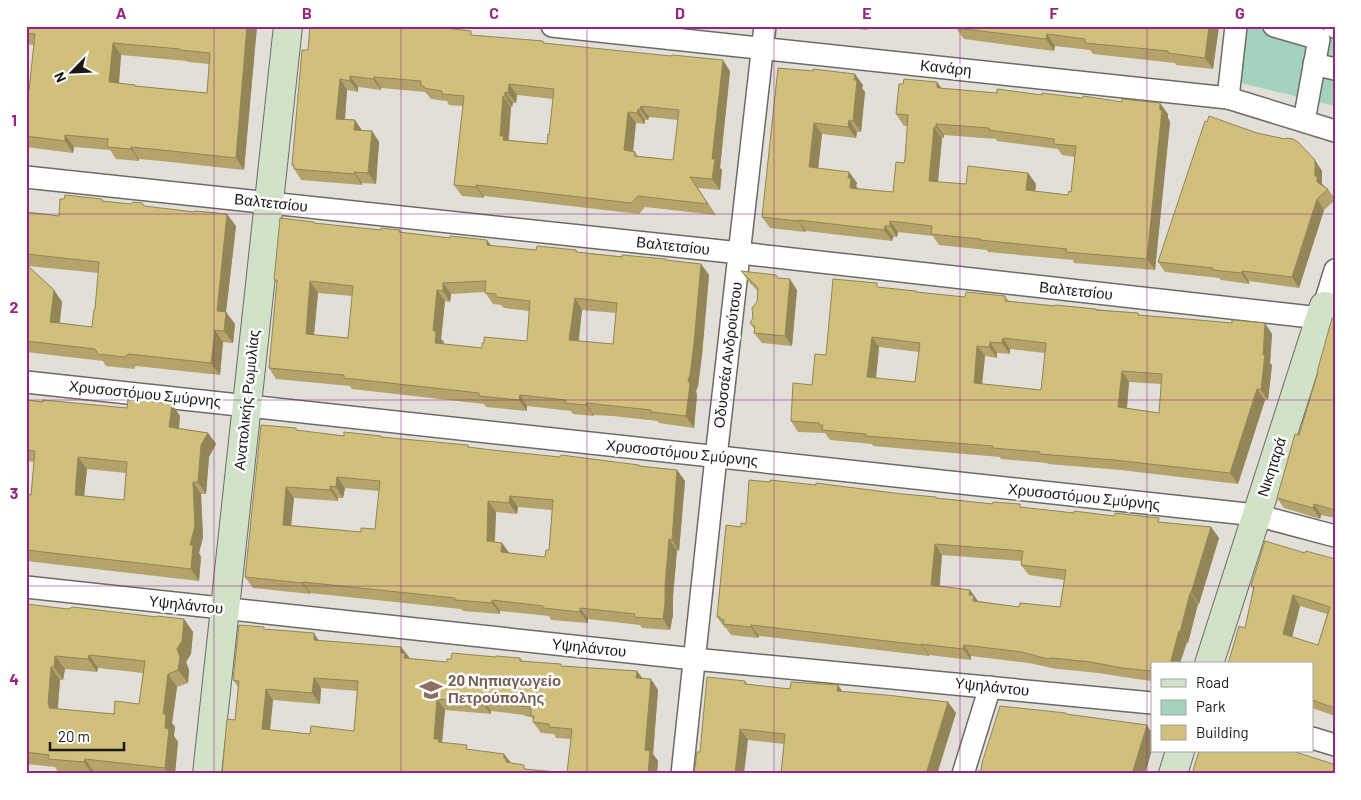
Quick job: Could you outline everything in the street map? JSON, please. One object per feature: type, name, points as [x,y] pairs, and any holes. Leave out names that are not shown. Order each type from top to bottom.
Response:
[{"type":"street","name":"Ανατολικής Ρωμυλίας","points":[[207,774],[288,26]]},
{"type":"street","name":"Κανάρη","points":[[552,26],[1228,98],[1335,131]]},
{"type":"street","name":"Οδυσσέα Ανδρούτσου","points":[[682,774],[765,26]]},
{"type":"street","points":[[1228,98],[1236,26]]},
{"type":"street","points":[[1274,26],[1299,30],[1319,39],[1304,121]]},
{"type":"street","points":[[1314,64],[1335,69]]},
{"type":"street","name":"Βαλτετσίου","points":[[26,177],[740,253],[1326,311]]},
{"type":"street","name":"Νικηταρά","points":[[1210,662],[1256,515],[1326,311],[1335,270]]},
{"type":"street","name":"Χρυσοστόμου Σμύρνης","points":[[26,382],[1256,515],[1335,536]]},
{"type":"street","name":"Υψηλάντου","points":[[26,587],[694,659],[1151,703]]},
{"type":"street","points":[[963,774],[990,687]]},
{"type":"street","points":[[1314,739],[1335,745]]},
{"type":"street","points":[[1173,774],[1180,752]]},
{"type":"green space","points":[[1244,26],[1335,26],[1335,106],[1237,82]]},
{"type":"building","points":[[26,26],[247,26],[236,158],[131,147],[131,149],[107,147],[108,139],[65,135],[65,141],[26,136],[26,90],[29,90],[35,34],[26,33]],"holes":[[[113,43],[210,53],[207,93],[109,82]]]},
{"type":"building","points":[[310,26],[409,26],[426,28],[428,26],[471,31],[471,35],[723,60],[712,159],[715,159],[712,179],[690,177],[708,204],[638,196],[631,203],[476,185],[476,187],[454,185],[464,96],[442,94],[442,91],[424,88],[424,86],[421,86],[421,81],[374,77],[373,79],[350,76],[350,81],[340,79],[336,119],[355,120],[354,130],[372,131],[368,173],[354,172],[354,174],[294,169],[294,165],[292,165],[302,50],[308,50]],"holes":[[[509,84],[554,89],[547,144],[503,140],[504,136],[500,136],[503,96],[505,96],[505,92],[508,93]],[[641,106],[679,110],[673,160],[634,156],[635,152],[624,150],[628,112],[637,113]]]},
{"type":"building","points":[[956,26],[1209,26],[1205,58],[1168,53],[1168,51],[1085,43],[1085,39],[1047,34],[1046,39],[956,28]]},
{"type":"building","points":[[778,68],[813,71],[813,69],[855,74],[854,80],[857,80],[853,121],[849,120],[848,127],[814,123],[809,167],[849,172],[848,178],[851,178],[850,188],[893,192],[896,162],[904,163],[905,159],[908,115],[896,114],[899,84],[903,84],[904,79],[937,82],[937,87],[939,88],[997,93],[997,89],[1042,95],[1042,93],[1082,98],[1083,96],[1122,102],[1122,99],[1160,103],[1160,110],[1162,110],[1147,259],[1066,252],[1067,249],[931,234],[932,226],[890,221],[890,226],[885,226],[884,230],[762,217]],"holes":[[[936,124],[989,128],[989,130],[1054,139],[1054,144],[1076,146],[1071,192],[1069,191],[1068,195],[1026,190],[1028,173],[968,166],[966,184],[929,181],[934,127],[936,127]]]},
{"type":"building","points":[[1209,116],[1257,133],[1293,139],[1315,160],[1317,182],[1328,189],[1317,199],[1292,277],[1242,271],[1241,273],[1213,270],[1213,268],[1158,262],[1205,121],[1207,122]]},
{"type":"building","points":[[65,195],[102,199],[102,201],[131,204],[133,202],[142,203],[144,206],[195,212],[227,214],[217,311],[226,312],[224,331],[215,330],[211,363],[128,354],[125,357],[98,354],[95,349],[26,341],[26,264],[54,290],[50,322],[92,327],[99,262],[26,254],[26,212],[59,216],[60,199],[64,199]]},
{"type":"building","points":[[280,218],[381,230],[381,228],[400,230],[399,232],[450,238],[450,236],[487,240],[487,245],[536,250],[537,246],[576,250],[576,252],[666,259],[701,264],[694,343],[688,380],[690,384],[686,416],[605,405],[565,403],[566,400],[520,395],[519,400],[479,396],[479,393],[344,378],[344,375],[269,368],[277,280],[274,280]],"holes":[[[310,281],[353,286],[348,338],[306,334]],[[486,281],[485,293],[496,294],[496,297],[530,301],[527,341],[484,337],[482,348],[435,343],[436,331],[433,331],[437,290],[443,291],[443,283]],[[575,298],[617,303],[613,344],[569,340]]]},
{"type":"building","points":[[741,271],[776,275],[778,278],[790,279],[785,336],[754,333],[755,327],[750,323],[753,318],[752,308],[757,302],[758,288]]},
{"type":"building","points":[[833,279],[877,283],[877,287],[965,297],[966,292],[1005,296],[1005,301],[1138,313],[1138,315],[1232,323],[1232,320],[1265,323],[1263,355],[1265,354],[1261,390],[1257,389],[1230,473],[1040,454],[1040,452],[993,448],[993,446],[866,436],[866,434],[822,430],[823,425],[819,425],[819,423],[791,421],[793,383],[812,385],[815,354],[826,355]],"holes":[[[872,337],[920,343],[915,382],[867,377]],[[1003,338],[1046,343],[1041,390],[974,383],[977,346],[989,347],[990,342],[1002,343]],[[1122,371],[1162,374],[1159,413],[1118,407]]]},
{"type":"building","points":[[1332,318],[1335,319],[1335,510],[1314,504],[1313,508],[1277,498],[1295,434],[1299,435]]},
{"type":"building","points":[[128,399],[172,404],[169,427],[208,433],[201,445],[198,482],[193,482],[195,526],[190,545],[193,545],[191,569],[26,550],[26,494],[31,495],[35,451],[26,450],[26,400],[127,408]],"holes":[[[78,457],[127,462],[124,500],[75,495]]]},
{"type":"building","points":[[261,425],[296,428],[296,430],[344,436],[344,432],[468,445],[468,447],[492,450],[560,457],[561,455],[677,470],[672,540],[669,539],[663,619],[634,617],[635,614],[580,608],[580,612],[492,600],[492,603],[455,600],[455,598],[245,577]],"holes":[[[337,477],[380,481],[375,529],[361,528],[361,532],[283,525],[286,487],[330,490],[330,486],[336,487]],[[510,496],[553,500],[549,550],[546,550],[545,557],[501,552],[502,543],[487,541],[488,501],[509,503]]]},
{"type":"building","points":[[749,480],[770,482],[770,480],[816,485],[816,483],[993,504],[993,502],[1020,504],[1020,507],[1074,513],[1074,511],[1114,516],[1115,513],[1159,518],[1158,522],[1211,527],[1171,662],[1151,662],[1151,671],[1091,662],[1048,659],[1022,652],[964,645],[963,649],[751,625],[751,627],[723,624],[724,620],[717,617],[726,525],[741,527],[741,523],[746,524]],"holes":[[[935,544],[1023,551],[1021,565],[1066,570],[1060,607],[1020,603],[1019,607],[973,601],[974,595],[969,595],[970,590],[931,585]]]},
{"type":"building","points":[[1265,541],[1305,553],[1306,551],[1335,559],[1335,708],[1314,701],[1314,662],[1229,662],[1239,626],[1245,628],[1254,587],[1251,586]],"holes":[[[1293,595],[1330,607],[1318,645],[1283,634]]]},
{"type":"building","points":[[26,604],[184,619],[182,641],[177,649],[180,657],[178,670],[168,674],[163,714],[166,714],[165,728],[169,729],[165,768],[85,759],[84,762],[48,759],[49,755],[26,752]],"holes":[[[89,655],[145,661],[139,704],[115,701],[114,714],[49,708],[51,667],[54,667],[55,656],[88,659]]]},
{"type":"building","points":[[239,625],[314,633],[314,640],[401,647],[401,653],[405,653],[404,658],[447,662],[447,659],[451,659],[452,653],[520,658],[520,661],[561,664],[561,666],[637,671],[636,678],[651,679],[645,750],[650,751],[648,774],[222,774],[227,719],[235,720],[239,681],[233,680]],"holes":[[[314,678],[358,681],[354,731],[311,726],[310,734],[262,729],[266,689],[312,693]],[[437,699],[483,704],[484,700],[518,704],[518,706],[531,707],[531,716],[534,716],[533,722],[549,724],[549,727],[572,729],[567,773],[524,769],[524,765],[506,762],[504,754],[466,749],[467,745],[438,742],[439,739],[434,739]]]},
{"type":"building","points":[[707,677],[790,689],[791,682],[838,685],[837,691],[948,702],[926,774],[781,774],[785,734],[740,729],[735,774],[694,774],[697,752],[700,752]]},
{"type":"building","points":[[1000,706],[1066,713],[1147,725],[1132,774],[978,774],[978,771],[981,771]]},
{"type":"building","points":[[1199,752],[1295,752],[1333,764],[1335,762],[1335,774],[1192,774]]},
{"type":"place","name":"20 Νηπιαγωγείο Πετρούπολης","points":[[431,690]]}]
